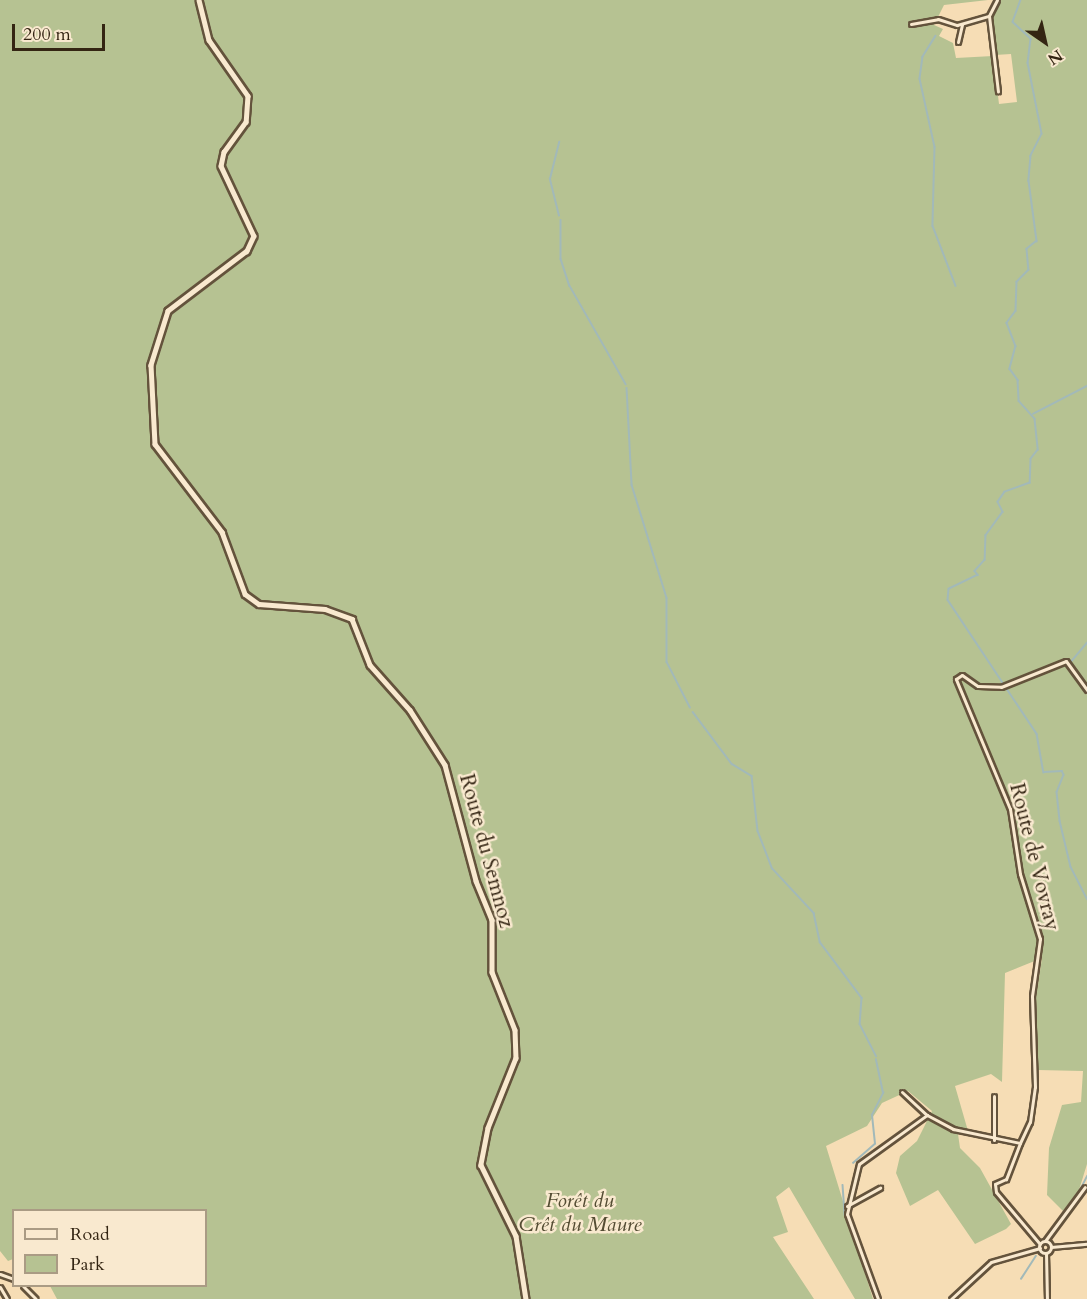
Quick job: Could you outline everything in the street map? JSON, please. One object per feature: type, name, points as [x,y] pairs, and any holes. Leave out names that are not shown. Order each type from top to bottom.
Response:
[{"type":"main road","name":"Route du Semnoz","points":[[199,0],[212,46],[248,96],[246,122],[224,152],[220,166],[254,236],[247,251],[168,311],[152,360],[151,416],[160,456],[222,532],[245,594],[264,604],[325,609],[352,619],[369,663],[410,710],[447,771],[476,882],[492,920],[494,978],[515,1030],[516,1058],[488,1128],[481,1165],[516,1236],[526,1299]]},
{"type":"street","points":[[997,0],[989,16],[998,91]]},
{"type":"street","points":[[911,24],[931,19],[962,24],[989,16]]},
{"type":"street","points":[[958,42],[962,24]]},
{"type":"street","name":"Route de Vovray","points":[[1020,1143],[1031,1118],[1036,1072],[1032,996],[1040,940],[1004,791],[956,679],[962,675],[978,686],[1004,685],[1066,661],[1087,690]]},
{"type":"street","points":[[902,1092],[927,1115],[952,1129],[994,1140],[1020,1143],[1006,1179],[995,1184],[996,1192],[1046,1253],[1047,1299]]},
{"type":"street","points":[[994,1096],[994,1140]]},
{"type":"street","points":[[878,1299],[847,1207],[852,1178],[865,1156],[927,1115]]},
{"type":"street","points":[[951,1299],[991,1262],[1040,1246],[1046,1241],[1085,1187]]},
{"type":"street","points":[[847,1207],[880,1188]]},
{"type":"street","points":[[1046,1241],[1051,1247]]},
{"type":"street","points":[[1046,1253],[1051,1247],[1087,1244]]},
{"type":"street","points":[[0,1287],[7,1299]]},
{"type":"street","points":[[25,1287],[36,1299]]},
{"type":"green space","name":"Forêt du Crêt du Maure","points":[[0,0],[988,0],[944,5],[934,25],[943,29],[939,36],[953,43],[956,58],[993,56],[999,104],[1017,102],[1011,54],[995,55],[992,19],[1000,0],[1087,0],[1087,1164],[1079,1190],[1063,1211],[1047,1195],[1049,1148],[1062,1105],[1081,1102],[1083,1071],[1038,1070],[1036,997],[1042,958],[1005,973],[1002,1082],[991,1074],[955,1086],[968,1131],[958,1134],[960,1148],[980,1168],[1011,1224],[1006,1229],[975,1244],[938,1190],[910,1206],[896,1173],[900,1156],[917,1141],[932,1111],[908,1091],[882,1103],[867,1126],[826,1146],[873,1299],[855,1299],[789,1187],[776,1197],[788,1232],[773,1237],[814,1299],[57,1299],[51,1287],[207,1287],[207,1209],[12,1209],[12,1259],[8,1261],[0,1251]]},
{"type":"waterway","points":[[1021,0],[1013,22],[1031,39],[1028,63],[1042,134],[1031,156],[1029,181],[1037,241],[1027,249],[1029,270],[1017,282],[1016,311],[1007,323],[1016,346],[1010,369],[1018,380],[1019,401],[1035,419],[1038,450],[1031,459],[1030,483],[1005,492],[998,502],[1003,512],[986,535],[985,560],[975,571],[978,575],[949,589],[948,600],[1037,734],[1044,772],[1062,771],[1064,775],[1057,792],[1060,821],[1071,867],[1087,899]]},
{"type":"waterway","points":[[936,36],[923,57],[920,79],[935,147],[933,226],[956,286]]},
{"type":"waterway","points":[[559,142],[550,179],[559,216]]},
{"type":"waterway","points":[[561,220],[561,259],[570,286],[626,384]]},
{"type":"waterway","points":[[1033,414],[1087,386]]},
{"type":"waterway","points":[[627,388],[632,485],[667,598],[667,662],[690,707]]},
{"type":"waterway","points":[[1070,663],[1087,643]]},
{"type":"waterway","points":[[693,712],[732,764],[752,776],[758,831],[772,868],[814,913],[820,942],[862,998],[860,1024],[876,1056]]},
{"type":"waterway","points":[[853,1163],[875,1144],[872,1115],[883,1093],[876,1060]]},
{"type":"waterway","points":[[1078,1194],[1087,1176]]},
{"type":"waterway","points":[[843,1185],[845,1215]]},
{"type":"waterway","points":[[1021,1279],[1036,1256]]}]
